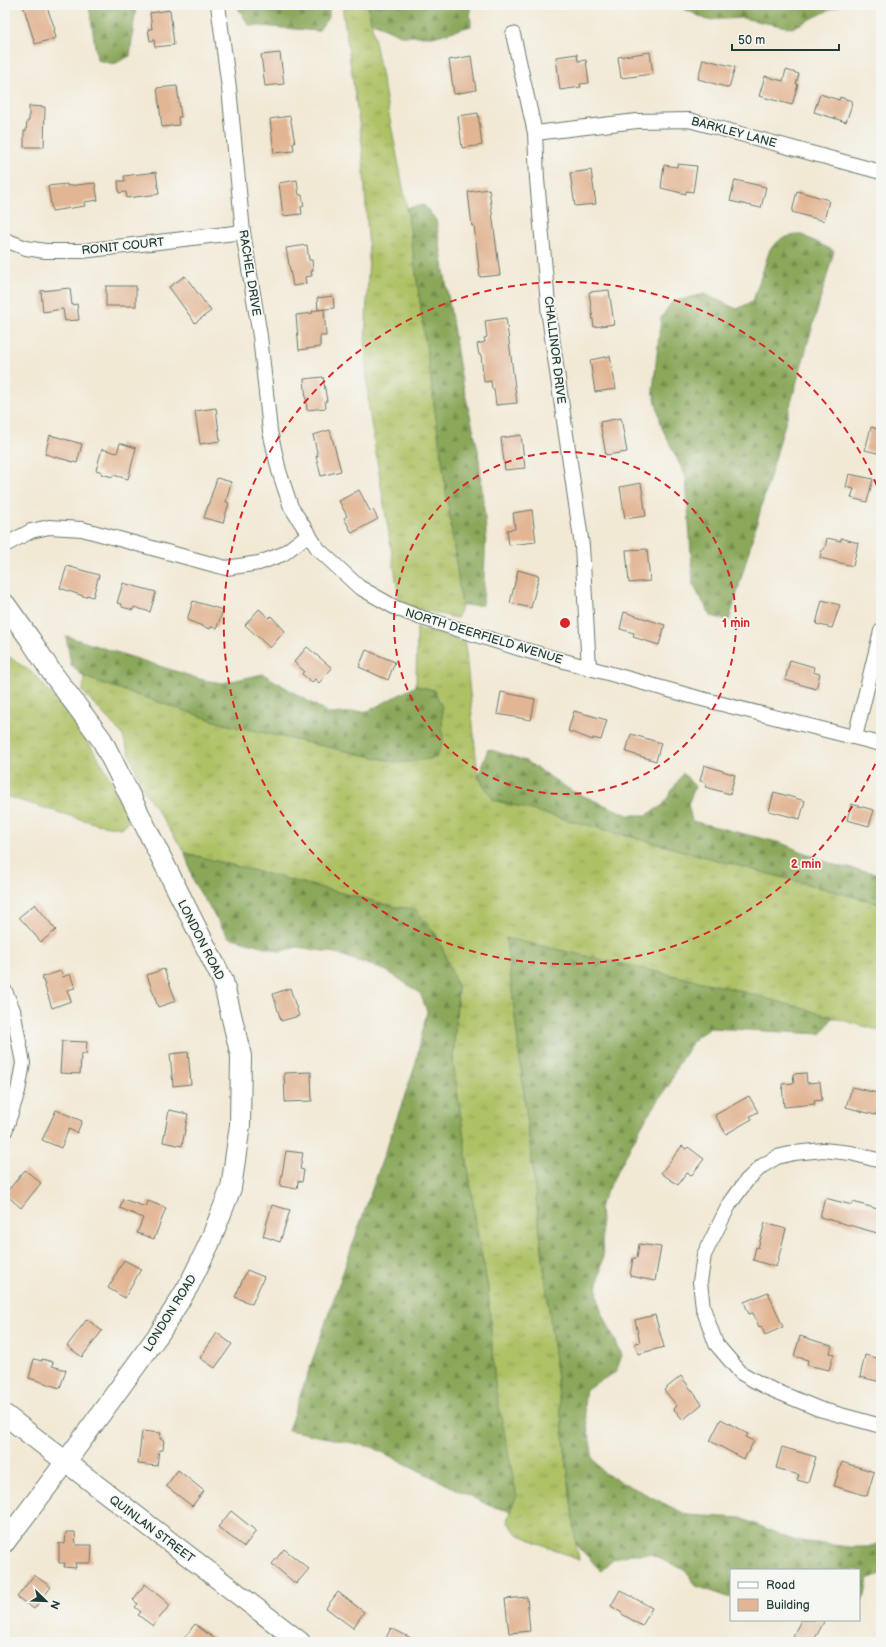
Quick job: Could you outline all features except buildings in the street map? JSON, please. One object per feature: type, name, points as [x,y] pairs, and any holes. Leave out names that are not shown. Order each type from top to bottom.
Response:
[{"type":"street","name":"RACHEL DRIVE","points":[[218,5],[229,88],[243,232],[260,336],[270,431],[278,471],[291,507],[309,534]]},
{"type":"street","name":"CHALLINOR DRIVE","points":[[513,34],[535,133],[537,179],[549,316],[582,546],[588,668]]},
{"type":"street","name":"BARKLEY LANE","points":[[535,133],[637,122],[689,120],[881,172]]},
{"type":"street","name":"RONIT COURT","points":[[5,240],[26,248],[44,251],[82,251],[243,232]]},
{"type":"street","points":[[5,545],[31,531],[49,527],[82,529],[226,568],[259,563],[283,554],[309,534]]},
{"type":"street","name":"NORTH DEERFIELD AVENUE","points":[[309,534],[318,549],[359,587],[396,608],[419,617],[588,668],[698,698],[855,736],[881,744]]},
{"type":"street","name":"LONDON ROAD","points":[[5,604],[50,670],[102,740],[223,981],[241,1056],[240,1125],[231,1188],[209,1244],[190,1285],[161,1331],[65,1463],[5,1542]]},
{"type":"street","points":[[855,736],[881,631]]},
{"type":"street","points":[[5,990],[13,1010],[23,1063],[18,1091],[5,1131]]},
{"type":"street","points":[[881,1161],[851,1153],[823,1150],[794,1153],[777,1157],[762,1166],[747,1180],[729,1205],[704,1255],[700,1282],[703,1308],[716,1344],[741,1373],[766,1387],[819,1409],[881,1426]]},
{"type":"street","name":"QUINLAN STREET","points":[[5,1415],[65,1463],[300,1642]]},
{"type":"green space","points":[[89,5],[136,5],[130,56],[114,64],[97,60]]},
{"type":"green space","points":[[236,5],[329,5],[329,17],[318,31],[249,25]]},
{"type":"green space","points":[[342,5],[368,5],[407,208],[462,606],[457,618],[410,607],[399,598],[369,410],[365,346],[369,254],[362,144]]},
{"type":"green space","points":[[368,5],[464,5],[470,8],[471,26],[437,36],[403,36],[371,22]]},
{"type":"green space","points":[[676,5],[840,5],[792,28],[742,18],[707,20]]},
{"type":"green space","points":[[424,205],[436,220],[461,376],[478,450],[486,529],[483,605],[462,606],[407,208]]},
{"type":"green space","points":[[800,234],[834,251],[729,621],[711,616],[693,585],[686,477],[662,428],[653,390],[661,318],[672,302],[704,294],[737,309],[753,301],[770,249],[782,238]]},
{"type":"green space","points":[[417,628],[465,642],[478,777],[494,800],[881,904],[881,1031],[729,988],[506,939],[579,1560],[517,1534],[507,1521],[510,1511],[495,1386],[488,1288],[477,1231],[453,1061],[458,988],[415,909],[396,907],[185,853],[143,789],[122,734],[83,692],[84,677],[224,724],[400,763],[434,690],[416,686]]},
{"type":"green space","points":[[66,636],[203,680],[223,683],[263,674],[330,714],[368,711],[416,686],[434,690],[442,707],[443,742],[436,758],[400,763],[224,724],[84,677],[71,665]]},
{"type":"green space","points":[[5,654],[34,674],[74,721],[103,765],[130,820],[122,828],[97,824],[5,796]]},
{"type":"green space","points":[[488,749],[526,761],[572,791],[628,815],[647,815],[663,805],[683,773],[695,787],[688,804],[692,821],[781,843],[837,866],[881,874],[881,904],[494,800],[478,777]]},
{"type":"green space","points":[[185,853],[396,907],[415,909],[438,937],[458,988],[453,1061],[477,1231],[488,1288],[495,1386],[517,1496],[510,1511],[490,1506],[372,1447],[288,1430],[415,1066],[427,1011],[420,993],[387,971],[335,953],[298,947],[280,951],[228,937],[194,883]]},
{"type":"green space","points":[[506,938],[729,988],[833,1017],[821,1034],[710,1028],[695,1038],[677,1066],[671,1082],[642,1125],[600,1204],[603,1257],[597,1290],[600,1308],[622,1355],[616,1372],[586,1389],[584,1406],[593,1459],[604,1473],[687,1515],[741,1518],[793,1540],[849,1547],[867,1547],[881,1543],[881,1574],[868,1579],[865,1596],[860,1603],[860,1569],[730,1569],[730,1598],[696,1586],[685,1570],[650,1554],[631,1554],[614,1559],[601,1571],[576,1544]]}]
